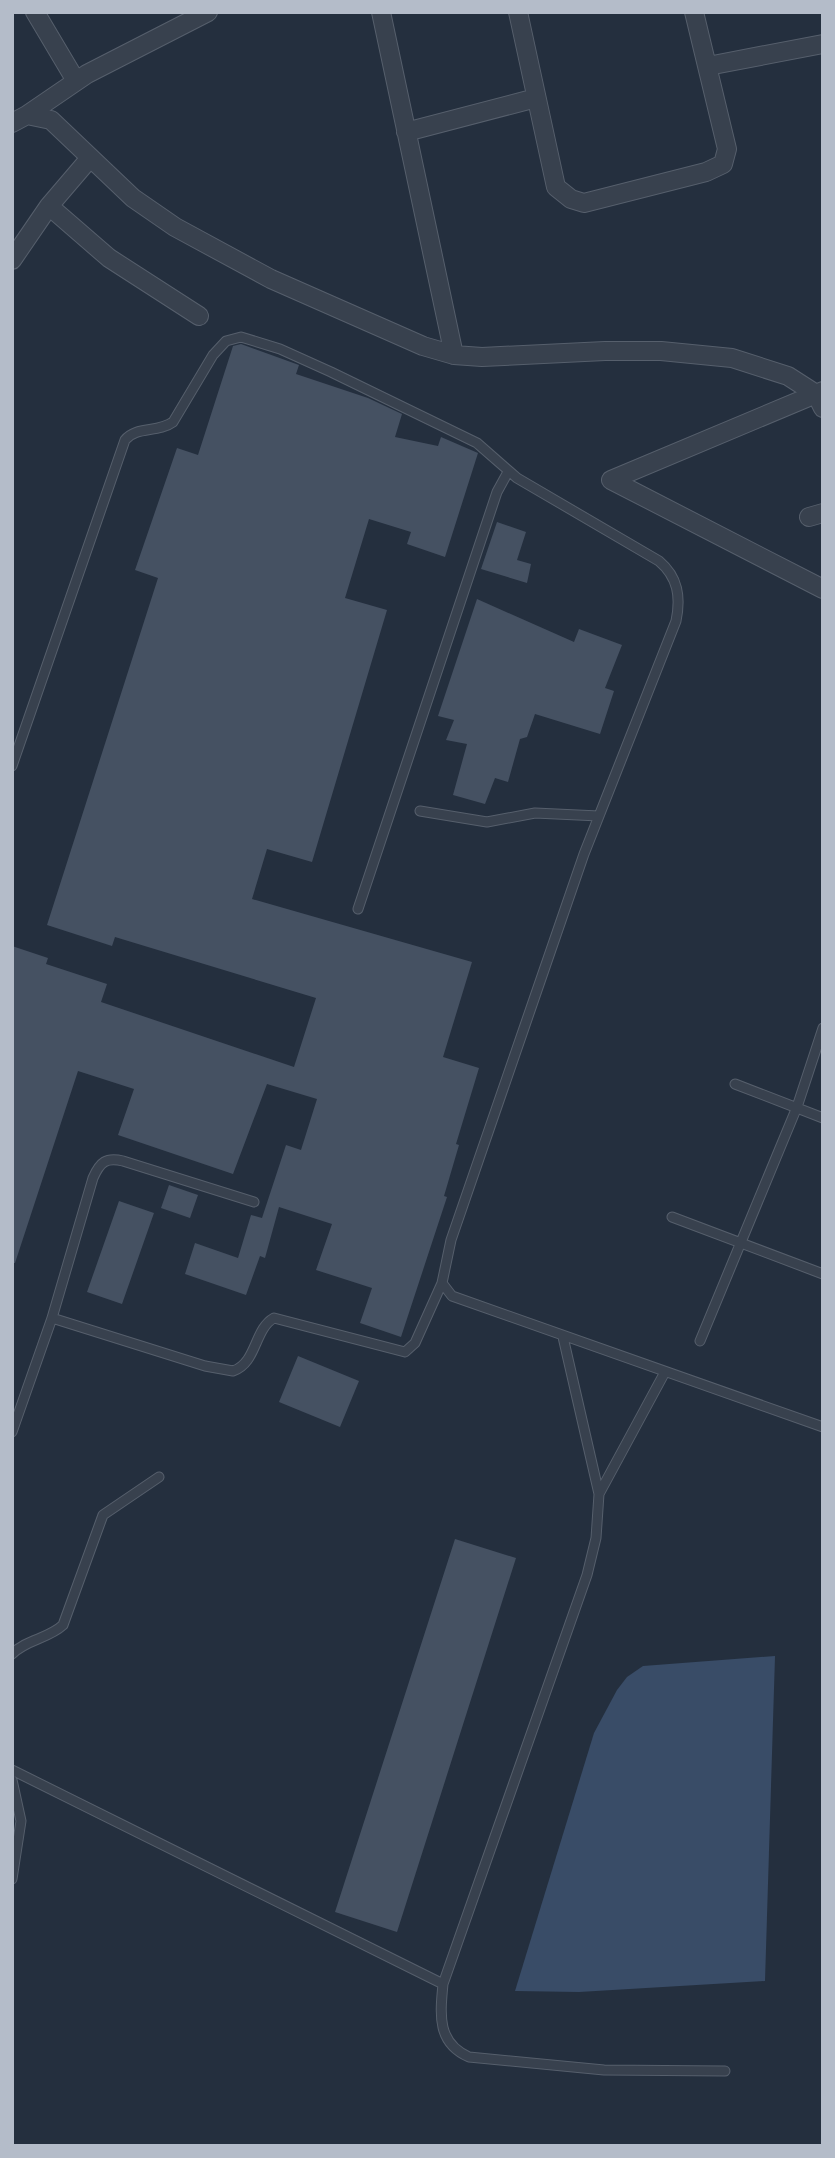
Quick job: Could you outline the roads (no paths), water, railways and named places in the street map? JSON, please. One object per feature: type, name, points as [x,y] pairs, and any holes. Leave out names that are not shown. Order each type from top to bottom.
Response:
[{"type":"street","points":[[35,12],[76,81]]},
{"type":"street","points":[[17,118],[76,81],[208,12]]},
{"type":"street","points":[[381,12],[454,355]]},
{"type":"street","points":[[518,12],[556,187],[571,199],[584,203],[706,172],[723,164],[727,149],[694,12]]},
{"type":"street","points":[[708,66],[823,44]]},
{"type":"street","points":[[407,132],[536,98]]},
{"type":"street","points":[[17,118],[51,120],[133,198],[175,227],[271,279],[423,346],[454,355],[482,358],[650,351],[732,358],[788,376],[821,398]]},
{"type":"street","points":[[12,260],[49,206],[90,158]]},
{"type":"street","points":[[49,206],[109,258],[199,316]]},
{"type":"street","points":[[821,398],[611,480],[823,589]]},
{"type":"lane","points":[[12,766],[125,440],[133,433],[163,428],[173,422],[213,355],[226,341],[241,337],[280,349],[477,443],[508,472],[659,561],[671,571],[678,588],[680,605],[676,621],[599,816],[451,1240],[442,1283],[415,1343],[405,1352],[274,1318],[265,1326],[246,1363],[233,1371],[205,1366],[52,1318]]},
{"type":"lane","points":[[358,909],[497,492],[508,472]]},
{"type":"lane","points":[[420,811],[487,822],[535,813],[599,816]]},
{"type":"lane","points":[[700,1341],[797,1107],[823,1028]]},
{"type":"lane","points":[[735,1084],[823,1118]]},
{"type":"lane","points":[[12,1432],[52,1318],[93,1178],[104,1160],[111,1158],[123,1161],[254,1202]]},
{"type":"lane","points":[[672,1217],[823,1274]]},
{"type":"lane","points":[[442,1283],[452,1296],[563,1337],[822,1425]]},
{"type":"lane","points":[[563,1337],[599,1494],[596,1538],[587,1575],[443,1984],[443,2031],[457,2052],[470,2057],[604,2070],[725,2071]]},
{"type":"lane","points":[[599,1494],[665,1372]]},
{"type":"lane","points":[[12,1654],[26,1643],[54,1633],[63,1625],[103,1515],[159,1477]]},
{"type":"lane","points":[[12,1770],[443,1984]]},
{"type":"lane","points":[[12,1780],[21,1821],[12,1879]]},
{"type":"water","points":[[775,1656],[765,1981],[579,1992],[515,1991],[594,1733],[627,1677],[643,1666]]}]
